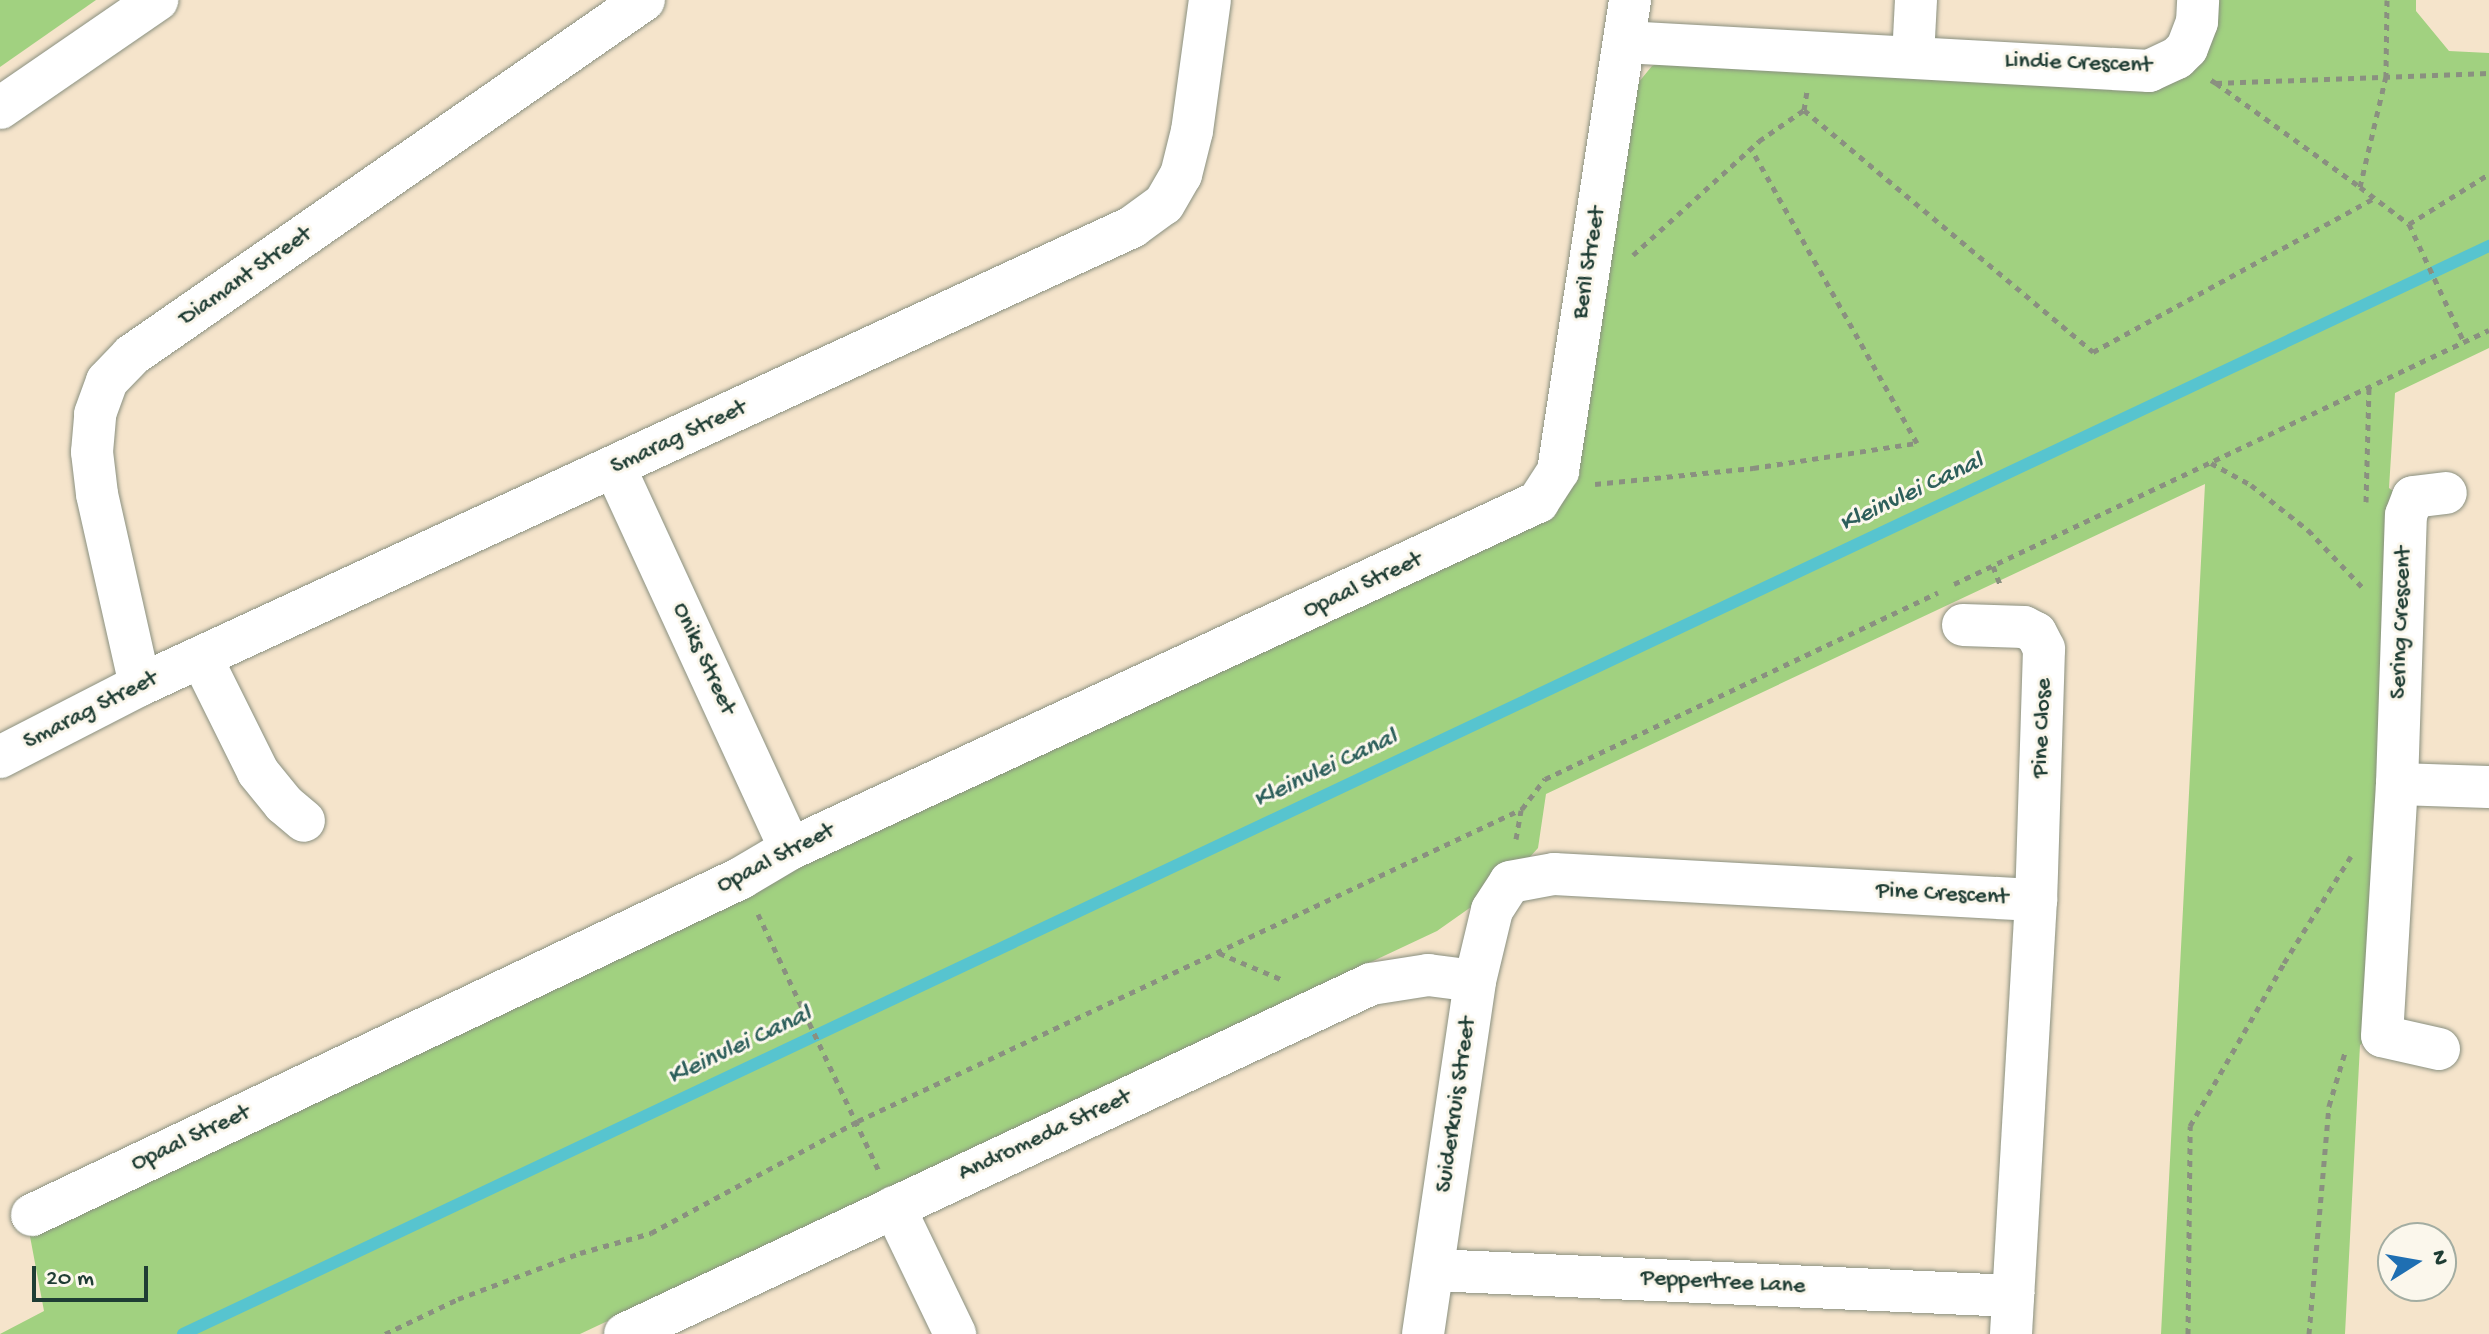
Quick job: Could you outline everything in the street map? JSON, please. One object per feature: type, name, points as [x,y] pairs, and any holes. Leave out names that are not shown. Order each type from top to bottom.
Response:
[{"type":"street","points":[[0,108],[157,0]]},
{"type":"street","name":"Diamant Street","points":[[140,685],[97,494],[92,452],[95,414],[107,381],[132,355],[644,0]]},
{"type":"street","name":"Smarag Street","points":[[0,757],[140,685],[1132,227],[1164,204],[1181,175],[1192,131],[1210,0]]},
{"type":"street","name":"Beril Street","points":[[1536,500],[1558,471],[1630,0]]},
{"type":"street","points":[[1913,57],[1916,0]]},
{"type":"street","name":"Lindie Crescent","points":[[1624,42],[2149,71],[2177,58],[2194,35],[2198,0]]},
{"type":"street","name":"Oniks Street","points":[[615,468],[790,849]]},
{"type":"street","name":"Sering Crescent","points":[[2382,1036],[2397,784],[2406,515],[2409,503],[2420,494],[2446,493]]},
{"type":"street","name":"Opaal Street","points":[[32,1215],[741,878],[790,849],[1536,500]]},
{"type":"street","name":"Pine Close","points":[[1963,625],[2024,627],[2036,633],[2044,649],[2036,900]]},
{"type":"street","points":[[201,657],[287,823]]},
{"type":"street","points":[[2397,784],[2489,787]]},
{"type":"street","name":"Pine Crescent","points":[[1510,882],[1554,874],[2036,900],[2012,1315]]},
{"type":"street","name":"Suiderkruis Street","points":[[1423,1334],[1475,981],[1492,910],[1510,882]]},
{"type":"street","name":"Andromeda Street","points":[[625,1334],[1371,984],[1428,975],[1475,981]]},
{"type":"street","points":[[2382,1036],[2439,1049]]},
{"type":"street","points":[[894,1207],[955,1334]]},
{"type":"street","name":"Peppertree Lane","points":[[1433,1270],[2012,1315]]},
{"type":"path","points":[[2360,187],[2386,76],[2387,0]]},
{"type":"path","points":[[1585,293],[1645,246],[1751,148],[1804,110],[1813,51]]},
{"type":"path","points":[[2177,58],[2409,224],[2464,342]]},
{"type":"path","points":[[2216,83],[2489,73]]},
{"type":"path","points":[[1804,110],[2093,352],[2374,198]]},
{"type":"path","points":[[1536,500],[1917,443],[1751,148]]},
{"type":"path","points":[[2409,224],[2489,174]]},
{"type":"path","points":[[385,1334],[458,1299],[539,1268],[651,1233],[858,1121],[1522,809],[1545,779],[2489,330]]},
{"type":"path","points":[[2210,462],[2251,485],[2308,530],[2373,598],[2404,599]]},
{"type":"path","points":[[2188,1334],[2190,1126],[2284,963],[2356,848]]},
{"type":"path","points":[[741,878],[858,1121],[894,1207]]},
{"type":"path","points":[[1218,952],[1252,970],[1301,986],[1314,1011]]},
{"type":"path","points":[[2309,1334],[2329,1106],[2344,1051],[2360,1037],[2382,1036]]},
{"type":"green space","points":[[0,0],[96,0],[0,67]]},
{"type":"green space","points":[[2211,0],[2416,0],[2416,11],[2449,51],[2489,53],[2489,348],[2395,393],[2389,488],[2397,494],[2369,1038],[2360,1045],[2345,1334],[2161,1334],[2205,484],[1546,794],[1538,848],[1508,881],[1437,931],[580,1334],[0,1334],[44,1311],[29,1231],[1536,520],[1638,83],[1652,66],[1661,62],[2143,86]]},
{"type":"waterway","name":"Kleinvlei Canal","points":[[183,1334],[2489,246]]}]
